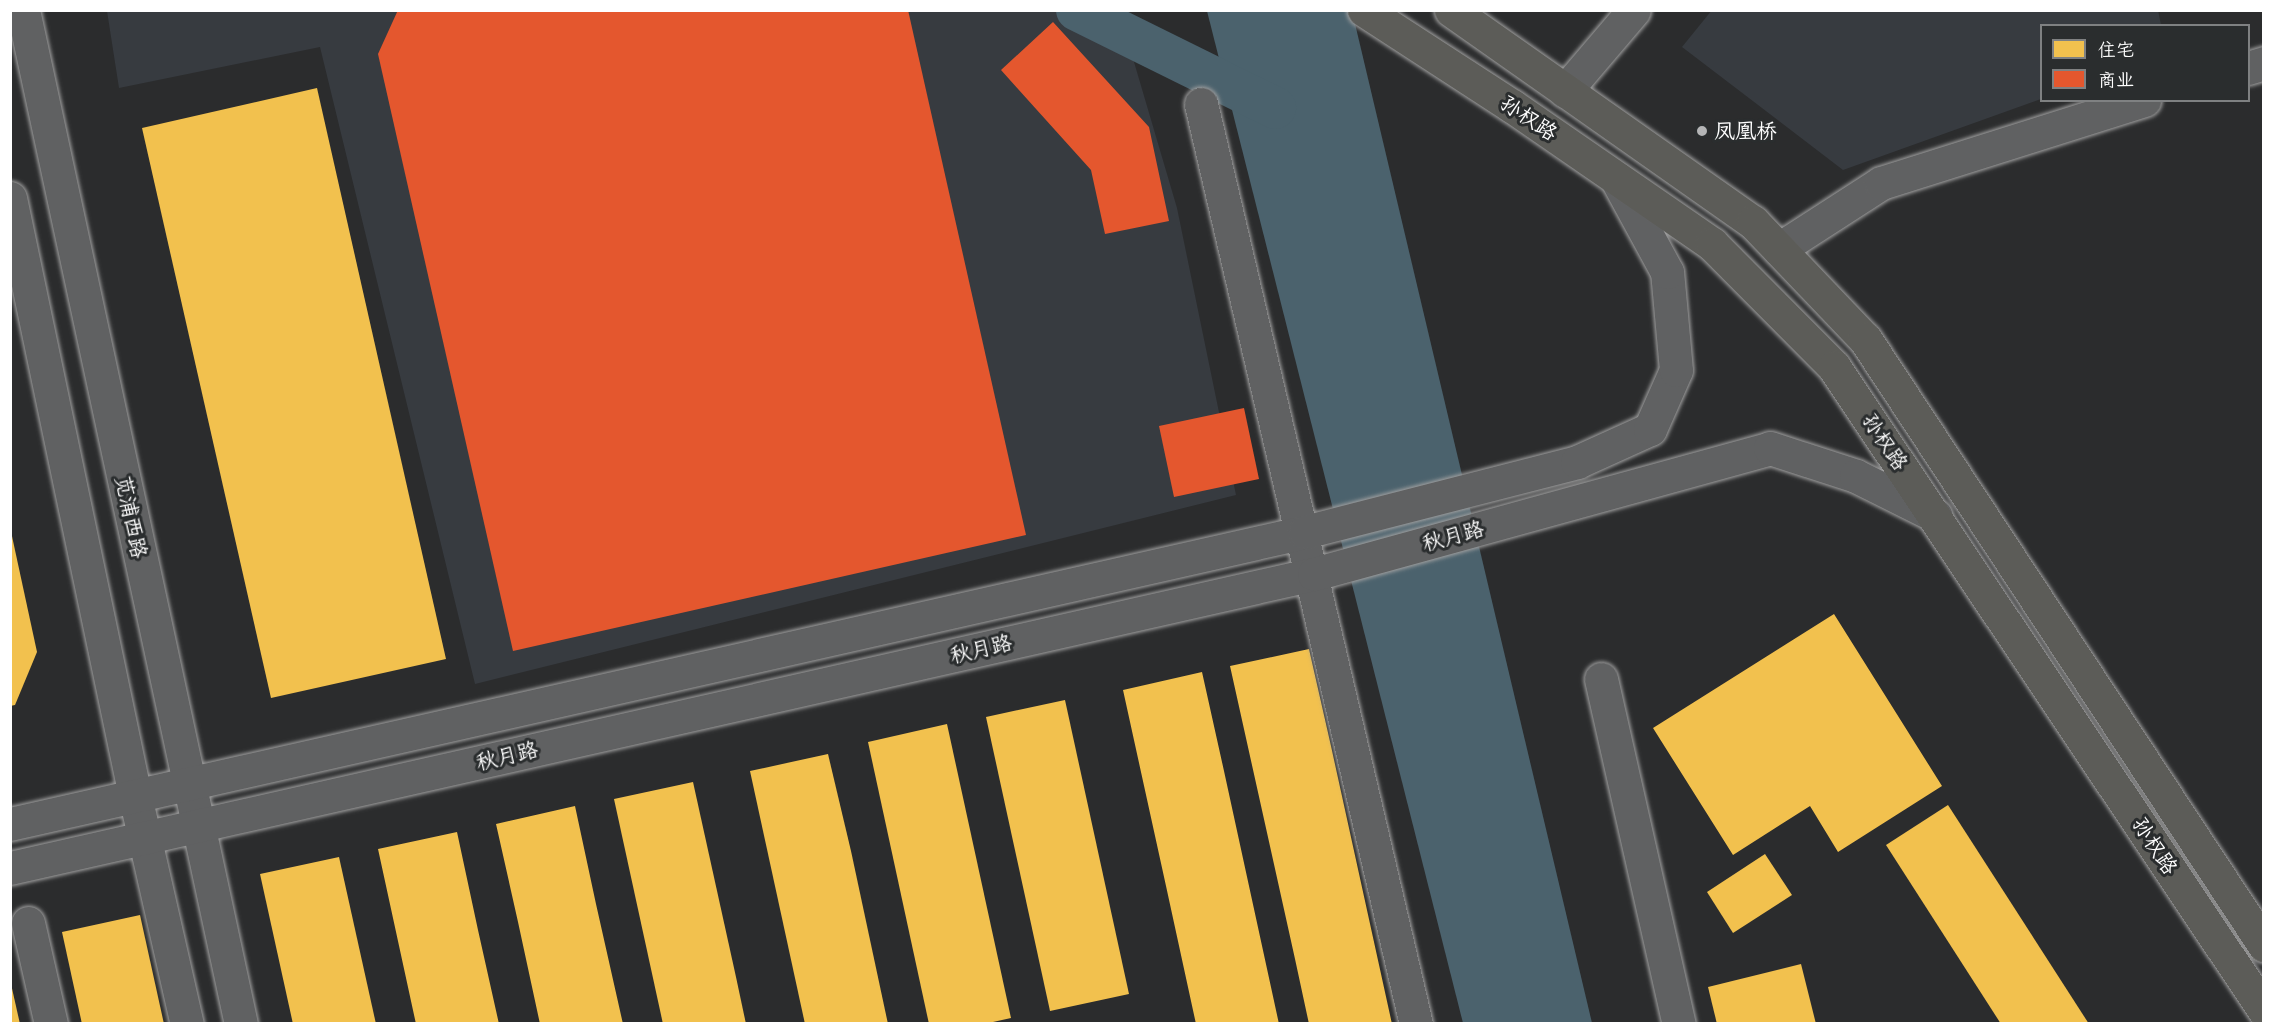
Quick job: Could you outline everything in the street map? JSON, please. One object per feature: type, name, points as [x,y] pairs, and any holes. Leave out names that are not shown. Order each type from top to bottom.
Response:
[{"type":"main road","name":"孙权路","points":[[1451,10],[1753,222],[1865,339],[2264,945]]},
{"type":"main road","name":"孙权路","points":[[1372,16],[1712,244],[1834,367],[1936,516],[2264,1010]]},
{"type":"street","name":"苋浦西路","points":[[23,10],[241,1023]]},
{"type":"street","points":[[1565,90],[1634,10]]},
{"type":"street","points":[[1779,249],[1881,183],[2138,102]]},
{"type":"street","points":[[1201,104],[1303,532],[1416,1023]]},
{"type":"street","name":"秋月路","points":[[10,824],[1303,532],[1573,463],[1650,429],[1676,370],[1666,272],[1616,178]]},
{"type":"street","points":[[10,198],[144,838],[187,1023]]},
{"type":"street","name":"秋月路","points":[[10,868],[1313,575],[1770,448],[1856,476],[1936,516]]},
{"type":"street","points":[[1600,679],[1679,1023]]},
{"type":"street","points":[[28,923],[51,1023]]},
{"type":"shaded area","points":[[1712,10],[2158,10],[2161,24],[2040,24],[2040,99],[1843,170],[1682,47]]},
{"type":"shaded area","points":[[107,11],[1119,11],[1177,208],[1236,495],[475,684],[320,47],[119,88]]},
{"type":"water","points":[[1207,11],[1352,11],[1592,1023],[1463,1023]]},
{"type":"building: 住宅","points":[[317,88],[446,659],[271,698],[142,128]]},
{"type":"building: 住宅","points":[[10,527],[37,652],[15,705],[10,706]]},
{"type":"building: 住宅","points":[[1834,614],[1942,786],[1838,852],[1810,806],[1733,855],[1653,728]]},
{"type":"building: 住宅","points":[[1309,649],[1392,1024],[1309,1024],[1230,666]]},
{"type":"building: 住宅","points":[[1202,672],[1279,1024],[1196,1024],[1123,690]]},
{"type":"building: 住宅","points":[[1065,700],[1129,994],[1050,1011],[986,717]]},
{"type":"building: 住宅","points":[[947,724],[1011,1018],[984,1024],[929,1024],[868,742]]},
{"type":"building: 住宅","points":[[828,754],[888,1024],[805,1024],[750,771]]},
{"type":"building: 住宅","points":[[693,782],[746,1024],[663,1024],[614,799]]},
{"type":"building: 住宅","points":[[1948,805],[2089,1024],[2001,1024],[1886,845]]},
{"type":"building: 住宅","points":[[575,806],[623,1024],[540,1024],[496,824]]},
{"type":"building: 住宅","points":[[457,832],[499,1024],[416,1024],[378,849]]},
{"type":"building: 住宅","points":[[1765,854],[1792,895],[1733,933],[1707,892]]},
{"type":"building: 住宅","points":[[339,857],[376,1024],[293,1024],[260,874]]},
{"type":"building: 住宅","points":[[140,915],[164,1024],[82,1024],[62,932]]},
{"type":"building: 住宅","points":[[1801,964],[1816,1024],[1717,1024],[1708,987]]},
{"type":"building: 住宅","points":[[11,984],[20,1024],[10,1024]]},
{"type":"building: 商业","points":[[398,10],[908,10],[1026,535],[513,651],[378,54]]},
{"type":"building: 商业","points":[[1053,22],[1149,127],[1169,221],[1105,234],[1091,170],[1001,70]]},
{"type":"building: 商业","points":[[1244,408],[1259,479],[1174,497],[1159,426]]},
{"type":"waterway","points":[[1077,10],[1275,108]]},
{"type":"place","name":"凤凰桥","points":[[1702,131]]}]
